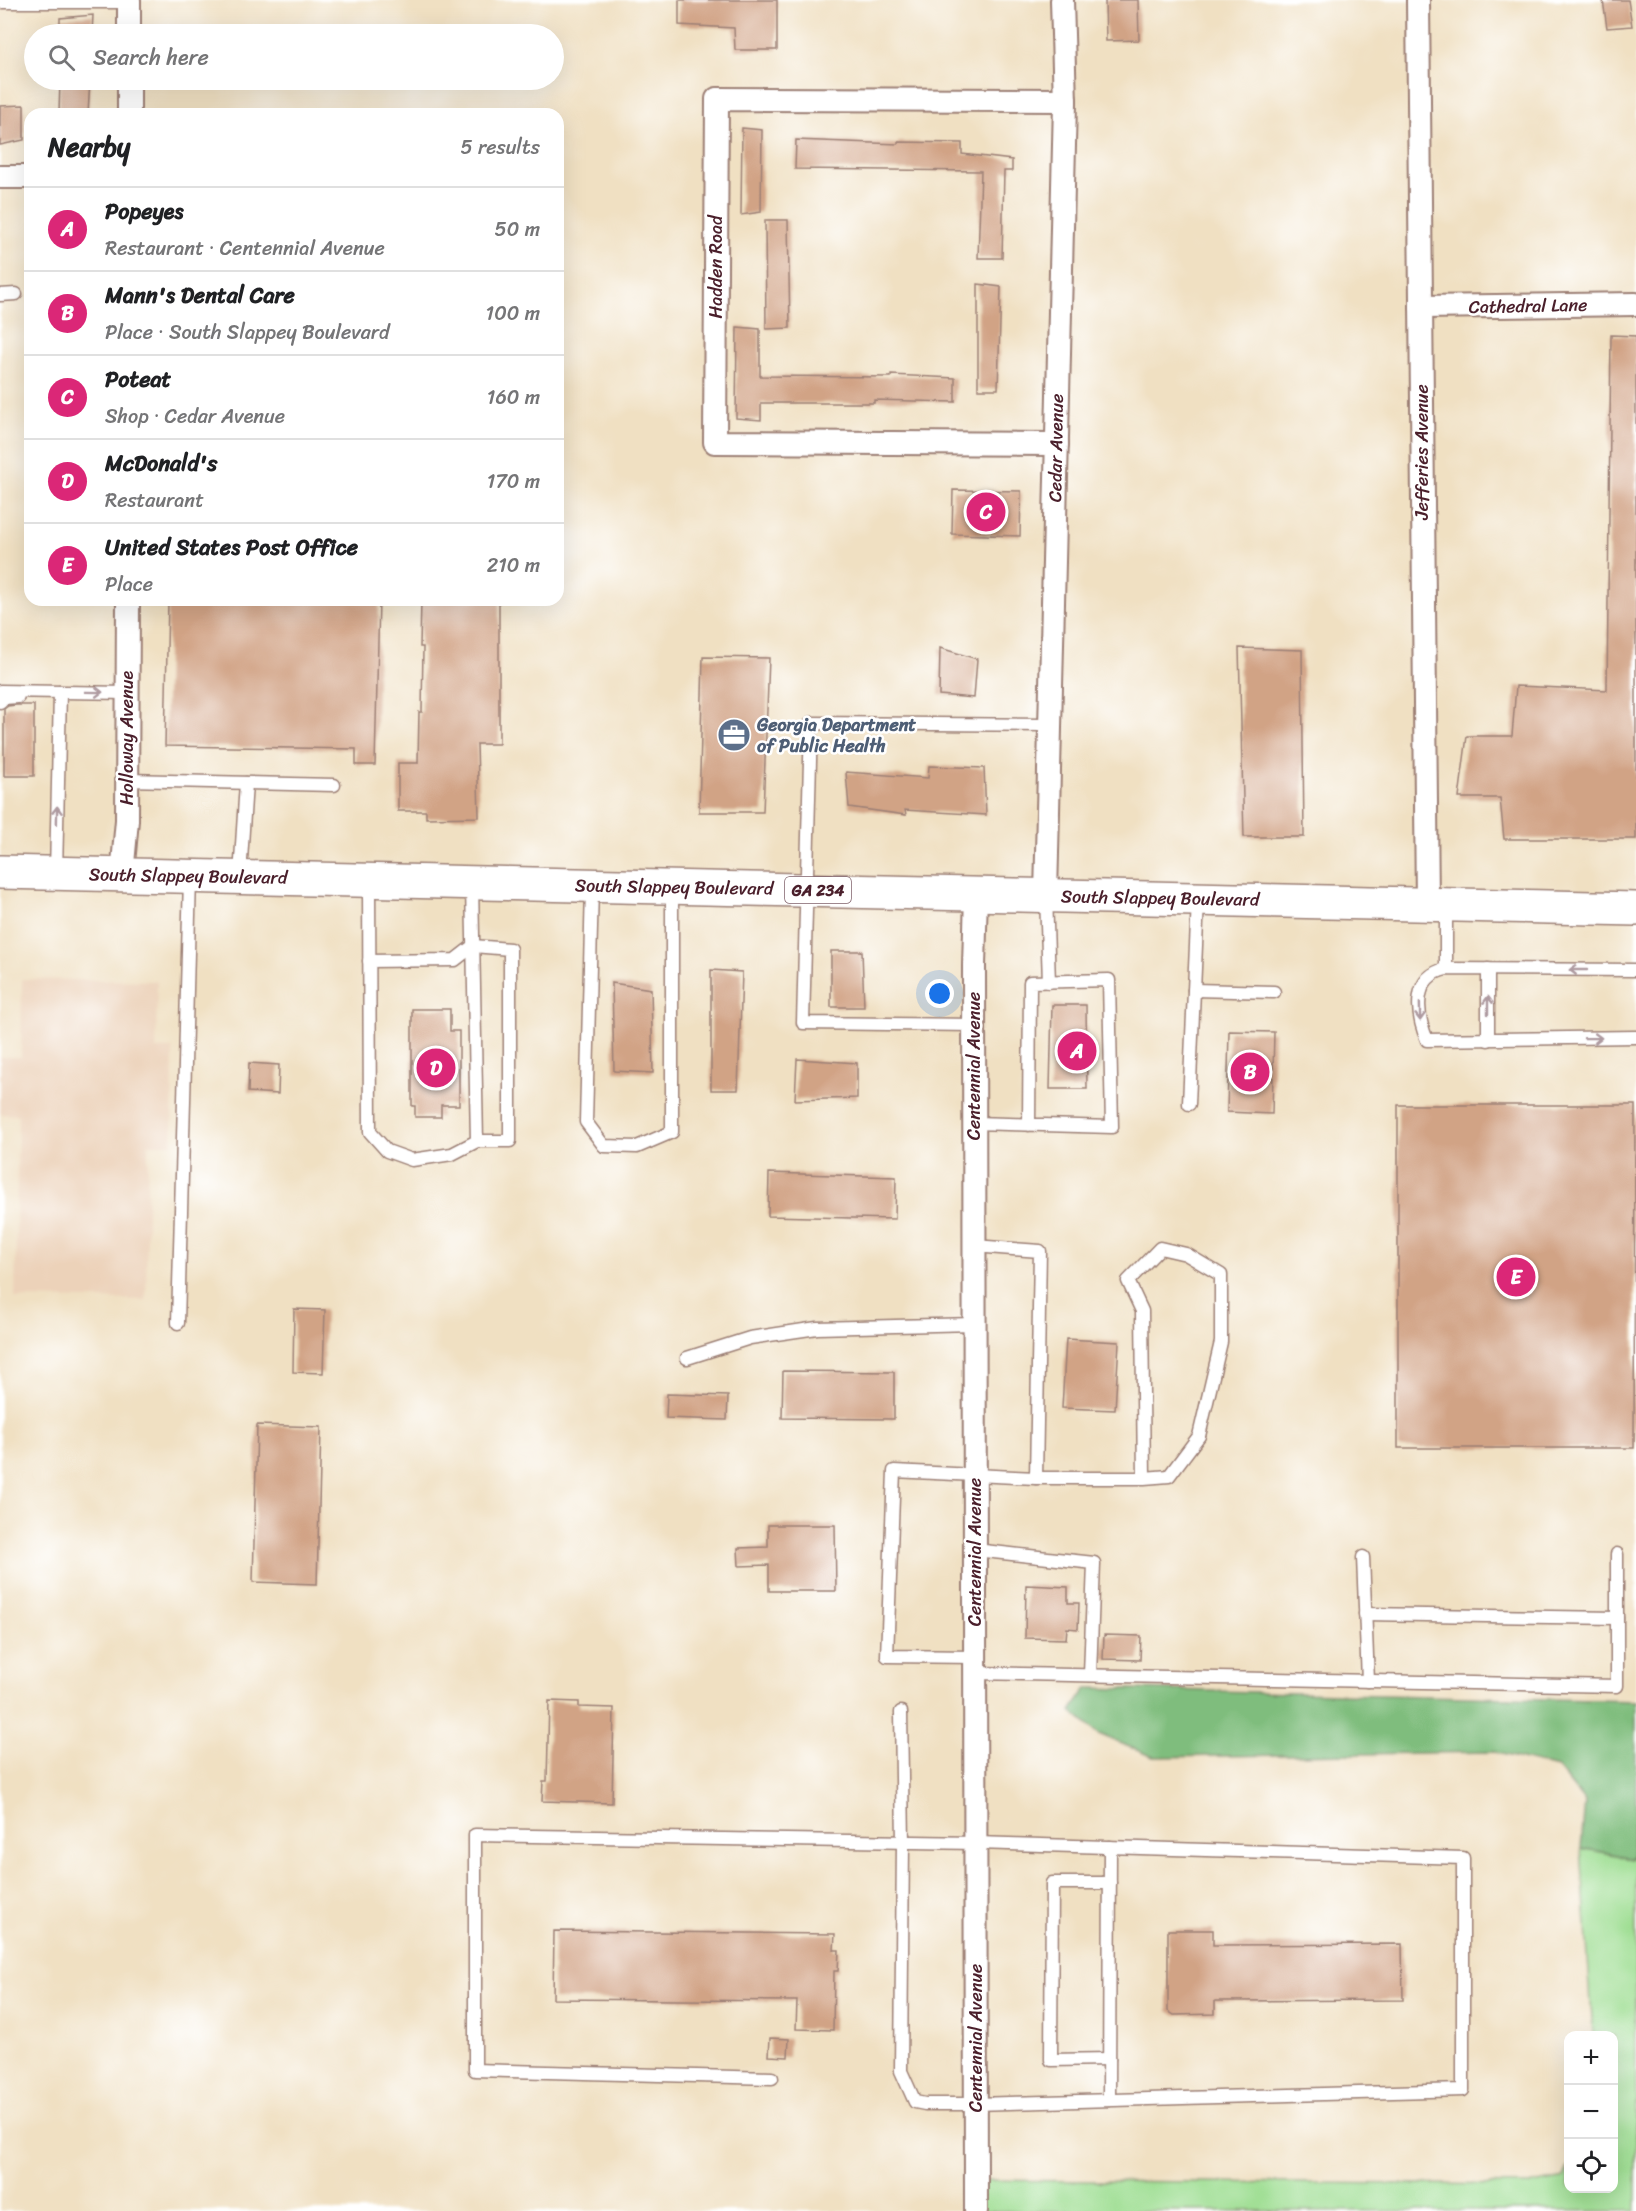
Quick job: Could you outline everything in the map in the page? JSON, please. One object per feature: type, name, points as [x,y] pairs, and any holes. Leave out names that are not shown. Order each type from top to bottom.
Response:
[{"type":"main road","name":"South Slappey Boulevard","points":[[0,872],[1636,909]]},
{"type":"street","name":"Cedar Avenue","points":[[1046,895],[1065,100],[1062,0]]},
{"type":"street","name":"Jefferies Avenue","points":[[1418,0],[1421,307],[1436,904]]},
{"type":"street","points":[[129,1],[129,24]]},
{"type":"street","points":[[129,90],[129,108]]},
{"type":"street","name":"Hadden Road","points":[[1057,444],[715,442],[717,99],[1065,100]]},
{"type":"street","points":[[0,177],[24,177]]},
{"type":"street","name":"Cathedral Lane","points":[[1421,307],[1636,304]]},
{"type":"street","name":"Holloway Avenue","points":[[122,875],[127,820],[128,606]]},
{"type":"street","name":"Centennial Avenue","points":[[976,894],[974,1025],[976,2211]]},
{"type":"lane","points":[[0,2],[129,1]]},
{"type":"lane","points":[[0,295],[16,294]]},
{"type":"lane","points":[[0,691],[128,693]]},
{"type":"lane","points":[[0,702],[4,698],[24,697],[36,692]]},
{"type":"lane","points":[[56,873],[60,692]]},
{"type":"lane","points":[[974,1025],[803,1023],[811,723],[1050,725]]},
{"type":"lane","points":[[127,780],[334,785]]},
{"type":"lane","points":[[240,878],[246,783]]},
{"type":"lane","points":[[178,1323],[190,876]]},
{"type":"lane","points":[[369,880],[369,961],[370,1132],[387,1151],[412,1160],[452,1154],[477,1140],[510,1141],[510,949],[473,946],[455,960],[369,961]]},
{"type":"lane","points":[[472,883],[477,1140]]},
{"type":"lane","points":[[592,885],[586,1122],[604,1146],[637,1147],[672,1132],[672,887]]},
{"type":"lane","points":[[1046,895],[1049,982]]},
{"type":"lane","points":[[1189,1104],[1198,899]]},
{"type":"lane","points":[[1436,904],[1446,969]]},
{"type":"lane","points":[[1636,970],[1446,969],[1431,974],[1422,985],[1420,992],[1420,1023],[1427,1040],[1636,1037]]},
{"type":"lane","points":[[1488,969],[1488,1040]]},
{"type":"lane","points":[[974,1123],[1029,1125],[1112,1127],[1109,980],[1030,982],[1029,1125]]},
{"type":"lane","points":[[1194,990],[1274,992]]},
{"type":"lane","points":[[974,1246],[1040,1251],[1036,1478]]},
{"type":"lane","points":[[1144,1478],[1142,1311],[1128,1281],[1160,1248],[1186,1254],[1221,1275],[1221,1342],[1199,1436],[1169,1476],[1144,1478],[1036,1478],[894,1471],[887,1656],[1090,1676],[1617,1686],[1617,1554]]},
{"type":"lane","points":[[687,1358],[750,1338],[817,1328],[974,1324]]},
{"type":"lane","points":[[975,1550],[1094,1563],[1090,1676]]},
{"type":"lane","points":[[1363,1557],[1368,1681]]},
{"type":"lane","points":[[1365,1614],[1617,1618]]},
{"type":"lane","points":[[772,2078],[475,2070],[476,1835],[903,1842],[976,1843],[1463,1858],[1463,2090],[976,2104],[915,2102],[901,2071],[903,1842],[901,1712]]},
{"type":"lane","points":[[1109,2100],[1110,1847]]},
{"type":"lane","points":[[1109,2059],[1052,2060],[1052,1883],[1110,1883]]},
{"type":"shaded area","points":[[22,979],[157,981],[156,1049],[173,1049],[172,1144],[148,1144],[146,1300],[15,1298],[18,1115],[0,1114],[0,1057],[21,1057]]},
{"type":"green space","points":[[1087,1688],[1636,1701],[1636,1819],[1633,1825],[1633,1858],[1581,1848],[1585,1802],[1557,1768],[1494,1752],[1153,1757],[1099,1734],[1071,1711]]},
{"type":"green space","points":[[1636,1819],[1636,2211],[976,2211],[976,2180],[1529,2185],[1564,2178],[1564,2193],[1618,2193],[1618,2031],[1593,2031],[1581,1848],[1633,1858],[1633,1825]]},
{"type":"building","points":[[679,0],[777,0],[777,50],[735,50],[734,28],[679,25]]},
{"type":"building","points":[[1105,0],[1138,0],[1139,40],[1106,41]]},
{"type":"building","points":[[1603,0],[1628,0],[1632,26],[1607,28]]},
{"type":"building","points":[[93,15],[93,24],[60,24],[60,18]]},
{"type":"building","points":[[60,90],[89,90],[88,108],[59,108]]},
{"type":"building","points":[[24,105],[24,140],[0,145],[0,106]]},
{"type":"building","points":[[742,128],[762,130],[761,212],[741,215]]},
{"type":"building","points":[[796,140],[898,144],[898,142],[962,143],[962,154],[1012,160],[1012,171],[1004,171],[1002,258],[978,258],[981,171],[795,169]]},
{"type":"building","points":[[765,220],[788,220],[790,328],[766,329]]},
{"type":"building","points":[[978,284],[1001,287],[998,389],[978,389]]},
{"type":"building","points":[[737,327],[760,329],[760,376],[891,377],[891,375],[955,378],[955,402],[874,400],[874,403],[761,403],[761,420],[736,418]]},
{"type":"building","points":[[1611,335],[1636,336],[1636,839],[1504,839],[1500,798],[1459,798],[1467,736],[1512,736],[1516,686],[1607,690]]},
{"type":"building","points":[[953,490],[1021,491],[1020,536],[952,534]]},
{"type":"building","points":[[168,606],[379,606],[375,765],[356,765],[356,749],[165,746]]},
{"type":"building","points":[[421,606],[499,606],[499,744],[477,744],[479,817],[426,818],[426,811],[398,811],[398,763],[418,763],[419,712],[422,712],[423,647],[420,647]]},
{"type":"building","points":[[940,648],[977,659],[974,698],[939,695]]},
{"type":"building","points":[[1239,648],[1302,650],[1304,837],[1244,837]]},
{"type":"building","name":"Georgia Department of Public Health","points":[[703,657],[769,658],[763,812],[699,812]]},
{"type":"building","points":[[16,705],[34,705],[34,776],[4,776],[4,709]]},
{"type":"building","points":[[929,766],[984,768],[986,815],[905,810],[906,815],[849,807],[846,772],[928,778]]},
{"type":"building","points":[[831,951],[862,951],[864,1007],[831,1007]]},
{"type":"building","points":[[711,970],[742,972],[738,1090],[711,1090]]},
{"type":"building","points":[[612,983],[651,989],[653,1073],[614,1071]]},
{"type":"building","points":[[1052,1005],[1086,1005],[1087,1089],[1050,1089]]},
{"type":"building","points":[[412,1009],[450,1009],[450,1031],[459,1031],[459,1105],[441,1105],[441,1117],[415,1117],[415,1106],[412,1106]]},
{"type":"building","points":[[1229,1031],[1274,1032],[1272,1114],[1227,1112]]},
{"type":"building","points":[[797,1059],[857,1063],[857,1098],[795,1100]]},
{"type":"building","points":[[249,1063],[279,1065],[278,1094],[248,1092]]},
{"type":"building","points":[[1398,1105],[1635,1105],[1634,1448],[1398,1448]]},
{"type":"building","points":[[769,1173],[896,1177],[895,1219],[768,1216]]},
{"type":"building","points":[[294,1309],[325,1310],[323,1373],[293,1372]]},
{"type":"building","points":[[1066,1339],[1119,1342],[1115,1410],[1062,1408]]},
{"type":"building","points":[[783,1371],[894,1372],[894,1419],[782,1418]]},
{"type":"building","points":[[667,1394],[728,1396],[727,1420],[666,1418]]},
{"type":"building","points":[[257,1425],[321,1427],[317,1584],[253,1582]]},
{"type":"building","points":[[768,1525],[835,1525],[836,1591],[769,1591],[769,1565],[739,1566],[738,1548],[768,1547]]},
{"type":"building","points":[[1026,1585],[1068,1587],[1068,1603],[1079,1603],[1078,1629],[1067,1628],[1066,1639],[1025,1638]]},
{"type":"building","points":[[1104,1635],[1141,1636],[1140,1660],[1103,1659]]},
{"type":"building","points":[[549,1701],[579,1702],[579,1707],[614,1708],[612,1803],[542,1801],[543,1781],[547,1781]]},
{"type":"building","points":[[1168,1930],[1213,1930],[1213,1945],[1402,1944],[1403,2000],[1215,2001],[1215,2014],[1174,2015],[1168,2011]]},
{"type":"building","points":[[554,1931],[835,1934],[834,1950],[839,1950],[838,1971],[834,1971],[833,2030],[796,2029],[797,2001],[553,1999]]},
{"type":"building","points":[[770,2038],[789,2039],[788,2057],[769,2056]]},
{"type":"place","name":"Poteat","points":[[986,512]]},
{"type":"place","name":"Georgia Department of Public Health","points":[[734,735]]},
{"type":"place","name":"Popeyes","points":[[1077,1051]]},
{"type":"place","name":"McDonald's","points":[[436,1068]]},
{"type":"place","name":"Mann's Dental Care","points":[[1250,1072]]},
{"type":"place","name":"United States Post Office","points":[[1516,1277]]}]
